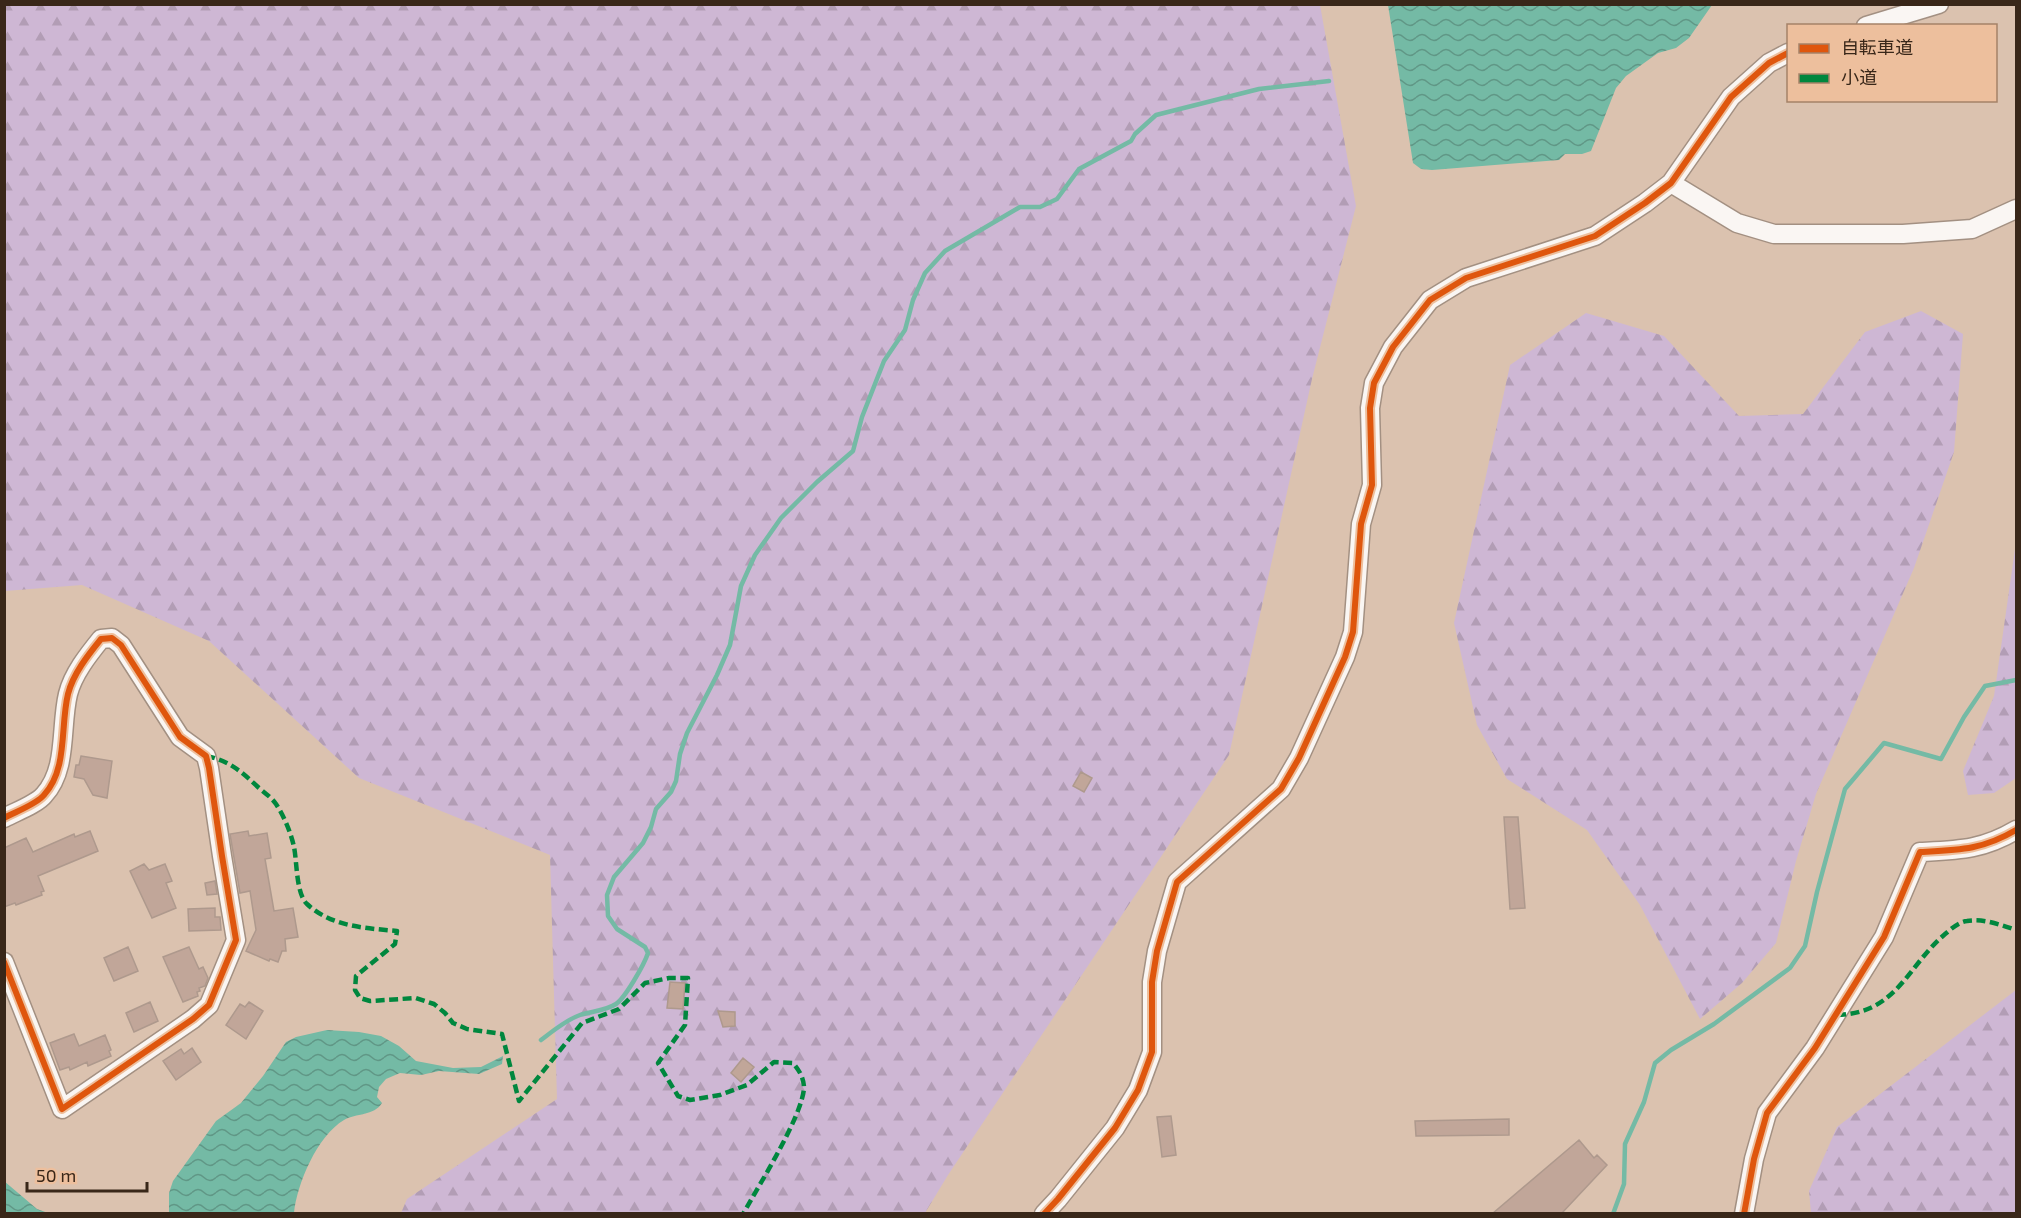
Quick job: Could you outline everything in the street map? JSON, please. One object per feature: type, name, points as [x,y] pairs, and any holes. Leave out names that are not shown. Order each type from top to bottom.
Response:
[{"type":"street","points":[[1873,24],[1940,4]]},
{"type":"street","points":[[1044,1214],[1115,1128],[1138,1090],[1152,1052],[1152,982],[1156,951],[1177,882],[1281,789],[1299,758],[1345,657],[1353,632],[1361,524],[1372,485],[1370,408],[1374,383],[1393,347],[1430,300],[1466,278],[1595,236],[1645,203],[1671,183],[1731,97],[1769,63],[1787,54]]},
{"type":"street","points":[[1671,183],[1737,224],[1774,234],[1903,234],[1972,229],[2016,209]]},
{"type":"street","points":[[4,818],[43,797],[57,777],[68,694],[73,680],[88,654],[101,639],[112,638],[121,645],[180,737],[206,756],[236,940],[209,1005],[193,1019],[63,1109],[4,962]]},
{"type":"street","points":[[1744,1214],[1754,1160],[1767,1113],[1815,1048],[1884,937],[1920,852],[1971,849],[2000,840],[2016,830]]},
{"type":"green space","points":[[5,5],[1320,5],[1356,206],[1312,379],[1229,755],[948,1175],[925,1213],[401,1213],[407,1199],[557,1099],[550,855],[359,778],[209,641],[82,585],[5,591]]},
{"type":"green space","points":[[1921,311],[1963,334],[1954,452],[1914,568],[1816,794],[1796,861],[1776,943],[1742,983],[1700,1019],[1640,905],[1587,830],[1507,779],[1477,725],[1454,623],[1510,365],[1586,313],[1664,336],[1739,416],[1803,414],[1865,332]]},
{"type":"green space","points":[[2016,542],[2016,778],[1994,793],[1968,795],[1963,771],[1994,696]]},
{"type":"green space","points":[[2016,990],[2016,1213],[1811,1213],[1809,1191],[1837,1127]]},
{"type":"water","points":[[1388,5],[1712,5],[1689,38],[1676,48],[1658,53],[1626,76],[1616,88],[1591,151],[1582,154],[1565,154],[1559,160],[1432,170],[1421,169],[1413,163]]},
{"type":"water","points":[[327,1030],[381,1036],[399,1046],[416,1061],[453,1068],[481,1067],[503,1056],[502,1064],[479,1074],[439,1071],[421,1075],[400,1073],[386,1079],[379,1087],[377,1097],[382,1103],[379,1107],[344,1120],[325,1137],[304,1175],[294,1213],[169,1213],[169,1193],[173,1181],[216,1121],[241,1103],[286,1042],[296,1037]]},
{"type":"water","points":[[4,1181],[37,1209],[48,1213],[5,1213]]},
{"type":"building","points":[[81,756],[112,761],[107,798],[93,795],[84,779],[74,777],[76,765],[79,765]]},
{"type":"building","points":[[1081,772],[1092,778],[1084,792],[1073,786]]},
{"type":"building","points":[[1504,817],[1518,817],[1525,908],[1510,909]]},
{"type":"building","points":[[90,831],[98,851],[38,876],[44,891],[41,892],[42,895],[4,907],[4,848],[26,838],[33,852],[74,834],[75,837]]},
{"type":"building","points":[[248,831],[249,836],[267,833],[271,858],[265,859],[274,911],[293,908],[298,937],[285,939],[286,951],[282,951],[278,962],[270,959],[269,961],[246,951],[256,930],[250,891],[240,893],[230,834]]},
{"type":"building","points":[[144,864],[149,870],[165,864],[172,881],[166,883],[176,908],[152,918],[130,871]]},
{"type":"building","points":[[215,881],[217,894],[207,895],[205,883]]},
{"type":"building","points":[[215,908],[215,917],[220,917],[221,930],[189,931],[188,909]]},
{"type":"building","points":[[128,947],[138,971],[114,981],[104,958]]},
{"type":"building","points":[[189,947],[199,969],[203,967],[208,978],[205,986],[199,988],[198,996],[183,1002],[163,957]]},
{"type":"building","points":[[670,982],[685,983],[683,1009],[667,1008]]},
{"type":"building","points":[[150,1002],[158,1021],[134,1032],[126,1013]]},
{"type":"building","points":[[249,1002],[263,1011],[246,1039],[226,1025],[240,1004],[245,1007]]},
{"type":"building","points":[[718,1011],[735,1012],[735,1026],[723,1027]]},
{"type":"building","points":[[74,1034],[79,1046],[105,1035],[111,1056],[88,1066],[87,1062],[70,1070],[69,1067],[60,1070],[50,1043]]},
{"type":"building","points":[[192,1048],[201,1062],[176,1080],[163,1061],[181,1049],[184,1054]]},
{"type":"building","points":[[743,1058],[754,1067],[741,1082],[731,1073]]},
{"type":"building","points":[[1171,1116],[1176,1155],[1162,1157],[1157,1117]]},
{"type":"building","points":[[1509,1119],[1509,1135],[1416,1136],[1415,1121]]},
{"type":"building","points":[[1579,1140],[1594,1158],[1597,1155],[1607,1165],[1561,1214],[1492,1214]]},
{"type":"waterway","points":[[541,1040],[575,1017],[616,1004],[643,965],[648,953],[645,947],[617,929],[608,916],[607,895],[614,877],[643,843],[656,809],[671,792],[676,781],[680,754],[687,733],[730,645],[741,586],[755,555],[781,518],[817,482],[853,451],[862,417],[884,361],[905,330],[913,300],[925,273],[945,251],[1020,207],[1040,207],[1057,199],[1079,169],[1131,141],[1135,134],[1156,115],[1259,89],[1329,81]]},
{"type":"waterway","points":[[1613,1214],[1624,1184],[1625,1144],[1644,1102],[1655,1063],[1671,1050],[1714,1024],[1790,968],[1805,946],[1845,789],[1884,743],[1941,759],[1964,717],[1985,686],[2016,680]]},
{"type":"marked path","points":[[206,756],[235,768],[276,804],[291,836],[299,885],[307,904],[327,918],[338,922],[397,931],[395,944],[356,976],[355,990],[360,998],[370,1001],[416,998],[434,1004],[453,1023],[467,1029],[502,1034],[519,1101],[582,1023],[619,1009],[645,983],[669,978],[688,978],[685,1025],[658,1063],[678,1096],[690,1100],[720,1095],[747,1085],[774,1062],[793,1063],[803,1081],[801,1101],[779,1151],[743,1214]]},
{"type":"marked path","points":[[1837,1015],[1857,1012],[1887,998],[1931,948],[1960,923],[1973,920],[1986,921],[2016,930]]},
{"type":"cycle path","points":[[1044,1214],[1115,1128],[1138,1090],[1152,1052],[1152,982],[1157,951],[1177,882],[1281,789],[1299,758],[1345,657],[1353,632],[1361,524],[1372,485],[1370,408],[1374,383],[1393,347],[1430,300],[1466,278],[1595,236],[1645,203],[1671,183],[1731,97],[1769,63],[1787,54]]},
{"type":"cycle path","points":[[4,818],[36,802],[52,785],[60,760],[68,694],[73,679],[101,639],[112,638],[121,645],[180,737],[206,756],[236,940],[209,1005],[193,1019],[62,1109],[4,962]]},
{"type":"cycle path","points":[[1744,1214],[1754,1159],[1767,1113],[1815,1048],[1884,937],[1920,852],[1981,845],[2016,830]]}]
